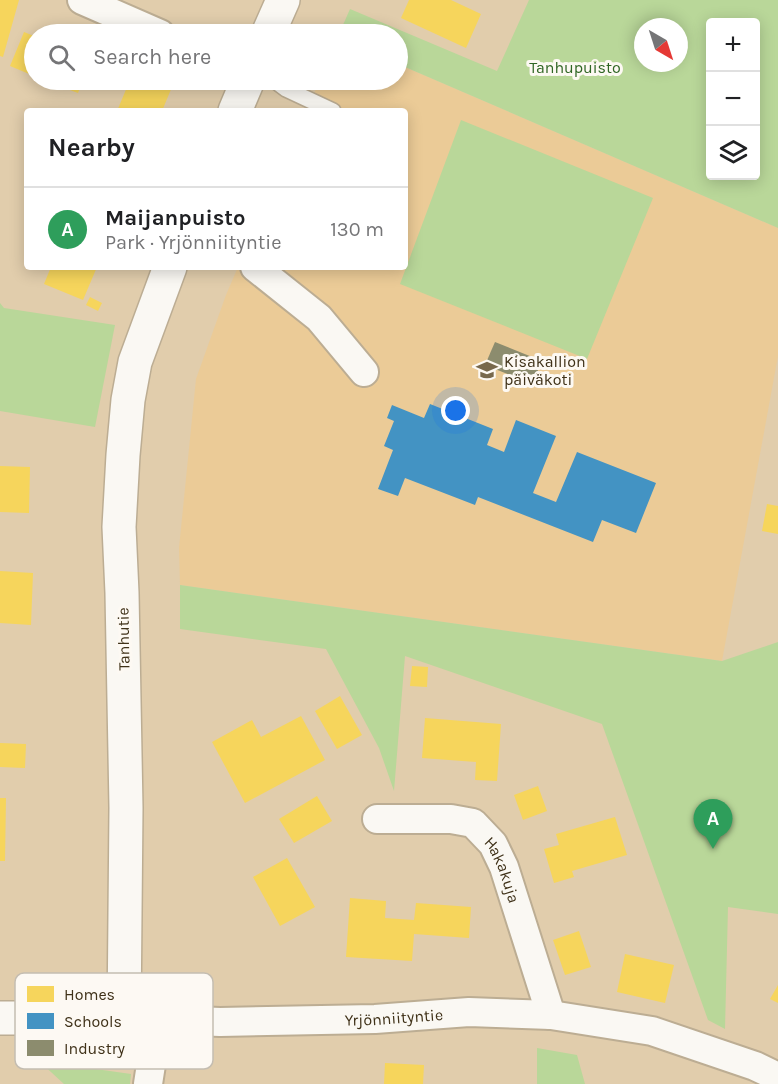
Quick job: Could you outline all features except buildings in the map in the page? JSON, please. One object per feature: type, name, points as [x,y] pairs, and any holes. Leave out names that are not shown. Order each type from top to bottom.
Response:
[{"type":"street","points":[[82,0],[137,24]]},
{"type":"street","points":[[272,24],[283,0]]},
{"type":"street","points":[[236,108],[244,90]]},
{"type":"street","name":"Tanhutie","points":[[124,973],[126,808],[119,527],[122,467],[128,400],[135,362],[169,270]]},
{"type":"street","points":[[259,270],[319,318],[364,372]]},
{"type":"street","name":"Hakakuja","points":[[377,819],[451,819],[473,823],[493,844],[504,867],[551,1015]]},
{"type":"street","name":"Yrjönniityntie","points":[[213,1022],[364,1019],[469,1012],[551,1015],[652,1031],[755,1066],[778,1077]]},
{"type":"street","points":[[148,1084],[150,1069]]},
{"type":"lane","points":[[288,90],[327,108]]},
{"type":"shaded area","name":"Kisakallion päiväkoti","points":[[408,68],[778,228],[778,356],[722,661],[180,585],[179,548],[196,379],[237,270],[408,270],[408,108],[307,108],[315,90],[408,90]]},
{"type":"green space","name":"Tanhupuisto","points":[[529,0],[778,0],[778,228],[408,68],[408,33],[497,71]]},
{"type":"green space","name":"Tanhupuisto","points":[[350,9],[386,24],[343,24]]},
{"type":"green space","points":[[461,120],[653,198],[587,359],[400,284],[405,270],[408,270],[408,262]]},
{"type":"green space","points":[[0,303],[4,308],[115,325],[95,427],[0,411]]},
{"type":"green space","points":[[180,585],[722,661],[778,642],[778,914],[728,907],[725,1029],[708,1020],[602,724],[405,656],[394,791],[379,748],[326,649],[180,629]]},
{"type":"green space","points":[[537,1048],[577,1055],[585,1084],[537,1084]]},
{"type":"green space","points":[[48,1069],[96,1069],[131,1074],[130,1084],[64,1084]]},
{"type":"place","name":"Kisakallion päiväkoti","points":[[487,370]]},
{"type":"place","name":"Maijanpuisto","points":[[713,849]]}]
